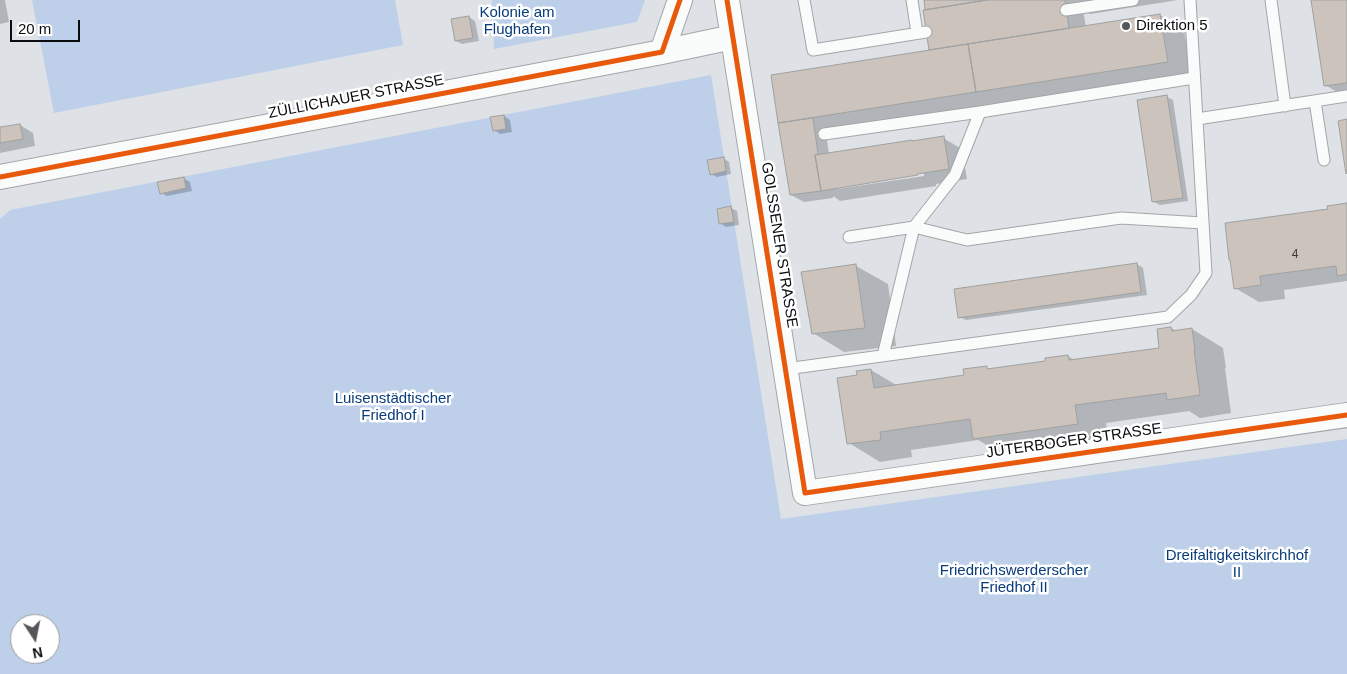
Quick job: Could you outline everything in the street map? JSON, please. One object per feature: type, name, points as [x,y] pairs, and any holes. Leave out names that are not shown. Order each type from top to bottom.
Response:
[{"type":"street","points":[[662,52],[680,0]]},
{"type":"street","name":"GOLSSENER STRASSE","points":[[727,0],[805,494]]},
{"type":"street","name":"ZÜLLICHAUER STRASSE","points":[[0,177],[733,38]]},
{"type":"street","name":"JÜTERBOGER STRASSE","points":[[805,494],[1347,415]]},
{"type":"lane","points":[[804,0],[813,50],[922,33],[912,0]]},
{"type":"lane","points":[[1066,10],[1133,0]]},
{"type":"lane","points":[[786,369],[1168,317],[1191,295],[1206,273],[1190,0]]},
{"type":"lane","points":[[1271,0],[1285,106]]},
{"type":"lane","points":[[824,134],[980,112],[1194,78]]},
{"type":"lane","points":[[1197,120],[1347,96]]},
{"type":"lane","points":[[1315,101],[1324,160]]},
{"type":"lane","points":[[883,356],[914,227],[955,175],[980,112]]},
{"type":"lane","points":[[849,237],[914,227],[967,240],[1121,218],[1203,222]]},
{"type":"green space","points":[[32,0],[395,0],[403,45],[54,113]]},
{"type":"green space","name":"Kolonie am Flughafen","points":[[492,0],[645,0],[637,22],[494,49]]},
{"type":"green space","name":"Luisenstädtischer Friedhof I","points":[[711,75],[781,519],[1347,439],[1347,674],[0,674],[0,219],[10,210]]},
{"type":"building","points":[[924,0],[987,0],[925,10]]},
{"type":"building","points":[[987,0],[1065,0],[1069,28],[929,50],[923,10]]},
{"type":"building","points":[[1311,0],[1347,0],[1347,83],[1324,86]]},
{"type":"building","points":[[1160,14],[1168,62],[976,92],[968,44]]},
{"type":"building","points":[[469,16],[473,38],[455,41],[451,19]]},
{"type":"building","points":[[968,44],[976,92],[778,123],[771,75]]},
{"type":"building","points":[[1167,95],[1183,198],[1152,202],[1137,100]]},
{"type":"building","points":[[504,115],[506,129],[493,131],[490,117]]},
{"type":"building","points":[[813,118],[818,154],[815,155],[821,191],[790,195],[778,123]]},
{"type":"building","points":[[1347,119],[1347,173],[1346,174],[1338,121]]},
{"type":"building","points":[[20,124],[23,139],[0,143],[0,127]]},
{"type":"building","points":[[944,136],[949,169],[821,191],[815,155]]},
{"type":"building","points":[[724,157],[726,171],[710,175],[707,160]]},
{"type":"building","points":[[184,177],[186,188],[160,194],[157,182]]},
{"type":"building","points":[[1347,203],[1347,274],[1337,276],[1336,266],[1260,276],[1261,285],[1234,289],[1225,223],[1328,209],[1327,206]]},
{"type":"building","points":[[731,206],[734,222],[719,224],[717,209]]},
{"type":"building","points":[[1137,263],[1141,292],[958,318],[954,289]]},
{"type":"building","points":[[856,264],[865,328],[812,334],[801,272]]},
{"type":"building","points":[[1171,327],[1172,331],[1192,328],[1200,395],[1167,400],[1166,393],[1075,405],[1078,424],[973,439],[970,419],[880,432],[881,440],[847,444],[837,378],[857,375],[856,371],[871,369],[874,388],[964,375],[963,369],[987,366],[987,369],[1045,361],[1045,358],[1068,355],[1069,360],[1159,348],[1157,329]]},
{"type":"cycle path","points":[[0,177],[662,52],[680,0]]},
{"type":"cycle path","points":[[727,0],[805,493],[1347,415]]},
{"type":"place","name":"Direktion 5","points":[[1126,26]]},
{"type":"park label","name":"Dreifaltigkeitskirchhof II","points":[[1237,564]]},
{"type":"park label","name":"Friedrichswerderscher Friedhof II","points":[[1014,580]]}]
